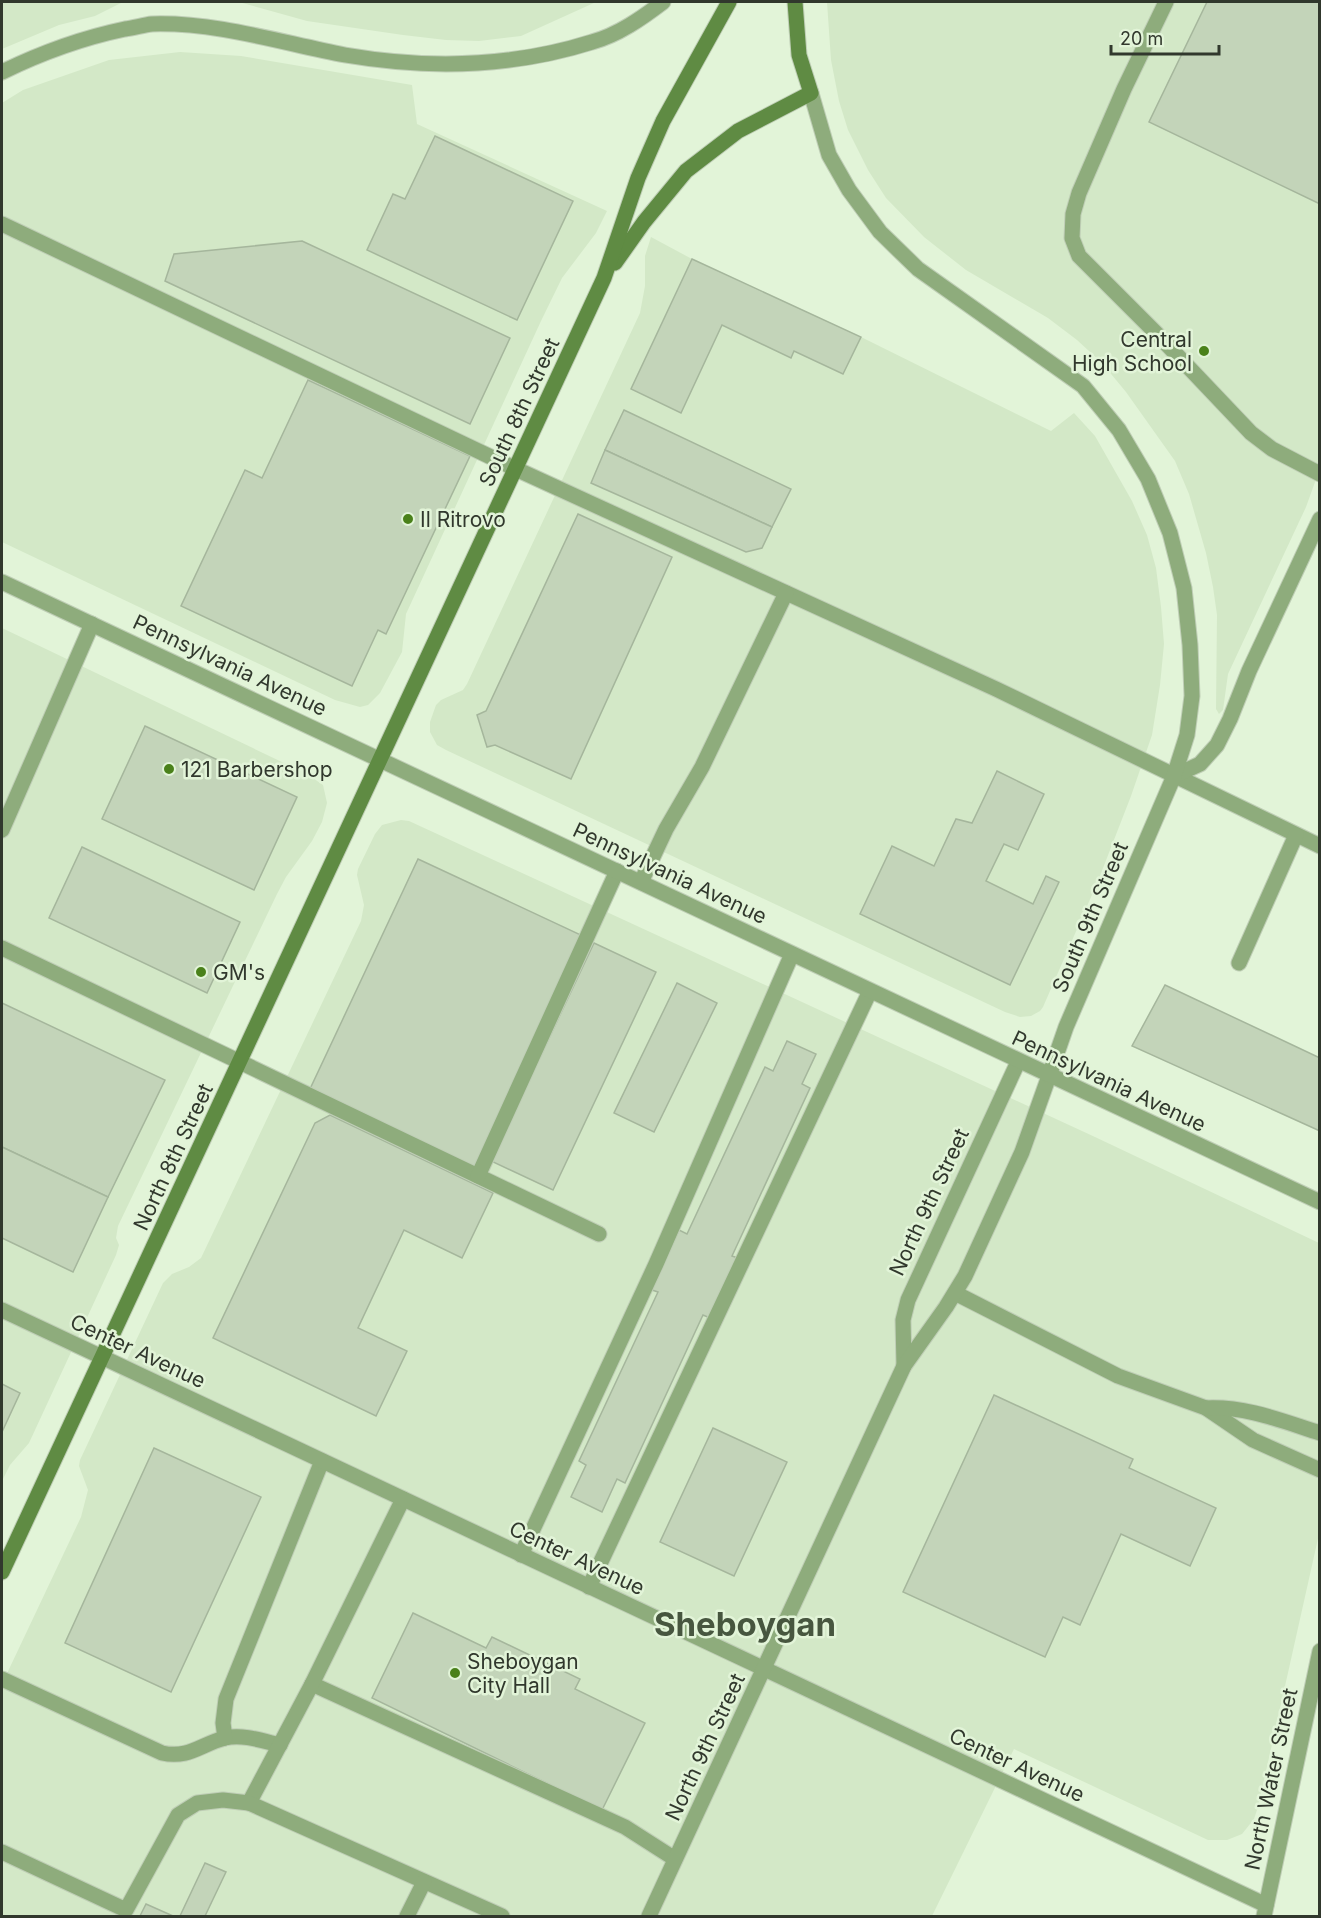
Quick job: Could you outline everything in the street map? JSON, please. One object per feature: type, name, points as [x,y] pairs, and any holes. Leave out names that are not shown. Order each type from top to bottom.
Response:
[{"type":"main road","name":"South 8th Street","points":[[381,759],[604,278],[638,178],[663,121],[729,2]]},
{"type":"main road","name":"South 9th Street","points":[[795,2],[799,55],[811,93]]},
{"type":"main road","name":"South 8th Street","points":[[604,278],[644,222],[686,171],[738,131],[811,93]]},
{"type":"main road","name":"North 8th Street","points":[[2,1572],[381,759]]},
{"type":"street","points":[[2,72],[29,58],[93,36],[151,24],[208,28],[346,55],[421,65],[480,63],[541,54],[593,42],[638,19],[663,2]]},
{"type":"street","points":[[1166,2],[1124,90],[1080,193],[1073,214],[1072,238],[1079,256],[1251,433],[1272,449],[1320,474]]},
{"type":"street","name":"South 9th Street","points":[[811,93],[830,155],[849,190],[880,232],[918,269],[1083,386],[1119,430],[1148,479],[1170,532],[1184,588],[1192,696],[1187,735],[1174,776],[1066,1027],[1049,1076]]},
{"type":"street","points":[[2,224],[516,469],[996,689],[1320,846]]},
{"type":"street","points":[[1174,776],[1200,764],[1217,745],[1320,519]]},
{"type":"street","name":"Pennsylvania Avenue","points":[[2,582],[381,759],[1018,1062],[1320,1202]]},
{"type":"street","points":[[641,882],[666,829],[702,767],[786,593]]},
{"type":"street","points":[[2,830],[92,624]]},
{"type":"street","points":[[1239,963],[1296,835]]},
{"type":"street","points":[[478,1176],[617,871]]},
{"type":"street","points":[[2,948],[599,1234]]},
{"type":"street","points":[[521,1555],[656,1264],[792,954]]},
{"type":"street","points":[[589,1587],[870,991]]},
{"type":"street","name":"North 9th Street","points":[[904,1366],[903,1320],[908,1300],[1018,1062]]},
{"type":"street","name":"North 9th Street","points":[[649,1917],[904,1366],[955,1293],[973,1258],[1022,1152],[1049,1076]]},
{"type":"street","points":[[955,1293],[1112,1372],[1206,1408],[1253,1440],[1320,1470]]},
{"type":"street","name":"Center Avenue","points":[[2,1310],[765,1669],[1265,1911]]},
{"type":"street","points":[[1206,1408],[1250,1411],[1320,1433]]},
{"type":"street","points":[[225,1738],[223,1723],[226,1699],[322,1461]]},
{"type":"street","points":[[249,1803],[312,1684],[403,1499]]},
{"type":"street","name":"North Water Street","points":[[1265,1911],[1320,1651]]},
{"type":"street","points":[[2,1679],[173,1756],[184,1755],[225,1738],[248,1737],[280,1745]]},
{"type":"street","points":[[312,1684],[626,1827],[675,1859]]},
{"type":"street","points":[[2,1852],[126,1910],[178,1815],[197,1803],[223,1800],[249,1803],[502,1917]]},
{"type":"street","points":[[407,1917],[424,1882]]},
{"type":"shaded area","points":[[2,2],[123,2],[95,16],[59,25],[2,49]]},
{"type":"shaded area","points":[[239,2],[596,2],[521,36],[479,41],[403,35],[307,21]]},
{"type":"shaded area","name":"Central High School","points":[[827,2],[1319,2],[1319,471],[1306,507],[1228,674],[1223,710],[1219,714],[1216,709],[1217,615],[1213,587],[1189,494],[1175,461],[1126,392],[1102,363],[1077,340],[1048,318],[966,270],[924,237],[886,198],[868,170],[848,130],[839,101],[831,60]]},
{"type":"shaded area","points":[[180,52],[241,56],[412,85],[417,124],[607,211],[596,233],[562,278],[541,321],[406,614],[402,652],[380,693],[368,705],[360,707],[335,700],[2,542],[2,103],[23,90],[109,60]]},
{"type":"shaded area","points":[[651,237],[692,259],[861,337],[1051,431],[1074,413],[1095,436],[1132,501],[1147,535],[1156,568],[1161,607],[1164,644],[1152,735],[1098,881],[1043,1007],[1031,1016],[1020,1017],[1005,1012],[446,750],[437,745],[430,732],[430,722],[436,705],[441,700],[463,690],[467,684],[640,313],[645,286],[645,256]]},
{"type":"shaded area","points":[[2,628],[307,774],[323,785],[327,803],[322,822],[312,841],[286,877],[277,894],[118,1226],[116,1238],[119,1245],[116,1255],[29,1443],[10,1465],[2,1481]]},
{"type":"shaded area","points":[[401,820],[409,821],[1095,1137],[1319,1243],[1319,1534],[1258,1807],[1254,1819],[1242,1834],[1227,1840],[1208,1840],[1014,1749],[932,1916],[2,1916],[2,1684],[81,1517],[88,1490],[79,1466],[80,1460],[163,1283],[172,1274],[189,1267],[201,1258],[361,921],[364,905],[357,875],[358,869],[375,834],[382,825]]},
{"type":"building","points":[[1207,2],[1320,2],[1320,204],[1149,122]]},
{"type":"building","points":[[435,136],[573,201],[517,320],[367,250],[393,194],[405,199]]},
{"type":"building","points":[[302,241],[510,338],[470,424],[165,281],[174,254]]},
{"type":"building","points":[[692,259],[861,337],[843,374],[794,351],[791,358],[722,325],[681,413],[631,389]]},
{"type":"building","points":[[308,380],[470,456],[386,634],[378,630],[352,686],[181,606],[245,470],[262,478]]},
{"type":"building","points":[[624,410],[791,489],[772,527],[605,450]]},
{"type":"building","points":[[605,450],[772,527],[762,548],[746,552],[591,483]]},
{"type":"building","points":[[578,514],[672,557],[571,779],[495,745],[487,747],[477,715],[486,711]]},
{"type":"building","points":[[145,726],[297,797],[254,890],[102,819]]},
{"type":"building","points":[[997,771],[1044,794],[1018,850],[1004,844],[986,881],[1033,904],[1046,876],[1059,882],[1010,985],[860,914],[892,846],[934,866],[956,819],[972,823]]},
{"type":"building","points":[[82,847],[240,922],[207,993],[49,918]]},
{"type":"building","points":[[418,859],[583,936],[475,1167],[310,1089]]},
{"type":"building","points":[[594,943],[656,972],[553,1190],[491,1161]]},
{"type":"building","points":[[677,983],[717,1003],[654,1132],[614,1113]]},
{"type":"building","points":[[1165,985],[1320,1058],[1320,1131],[1132,1046]]},
{"type":"building","points":[[2,1003],[165,1080],[108,1197],[2,1147]]},
{"type":"building","points":[[787,1041],[816,1054],[802,1084],[810,1088],[732,1256],[738,1258],[710,1318],[703,1315],[625,1483],[617,1479],[602,1512],[571,1497],[586,1465],[579,1461],[658,1292],[652,1290],[679,1230],[687,1234],[765,1067],[773,1071]]},
{"type":"building","points":[[330,1115],[493,1193],[462,1258],[404,1230],[358,1328],[407,1351],[376,1416],[213,1338],[315,1123]]},
{"type":"building","points":[[2,1147],[108,1197],[73,1272],[2,1238]]},
{"type":"building","points":[[2,1384],[20,1393],[2,1432]]},
{"type":"building","points":[[994,1395],[1133,1459],[1129,1468],[1216,1508],[1190,1566],[1121,1534],[1080,1625],[1063,1617],[1045,1657],[903,1592]]},
{"type":"building","points":[[713,1428],[787,1462],[734,1576],[660,1542]]},
{"type":"building","points":[[154,1448],[261,1497],[171,1692],[65,1643]]},
{"type":"building","points":[[413,1613],[486,1648],[492,1637],[580,1679],[575,1689],[645,1723],[602,1810],[372,1698]]},
{"type":"building","points":[[205,1863],[226,1872],[205,1916],[180,1916]]},
{"type":"building","points":[[146,1904],[173,1916],[140,1916]]},
{"type":"place","name":"Central High School","points":[[1204,351]]},
{"type":"place","name":"Il Ritrovo","points":[[408,519]]},
{"type":"place","name":"121 Barbershop","points":[[169,769]]},
{"type":"place","name":"GM's","points":[[201,972]]},
{"type":"place","name":"Sheboygan City Hall","points":[[455,1673]]},
{"type":"district","name":"Sheboygan","points":[[745,1624]]}]
